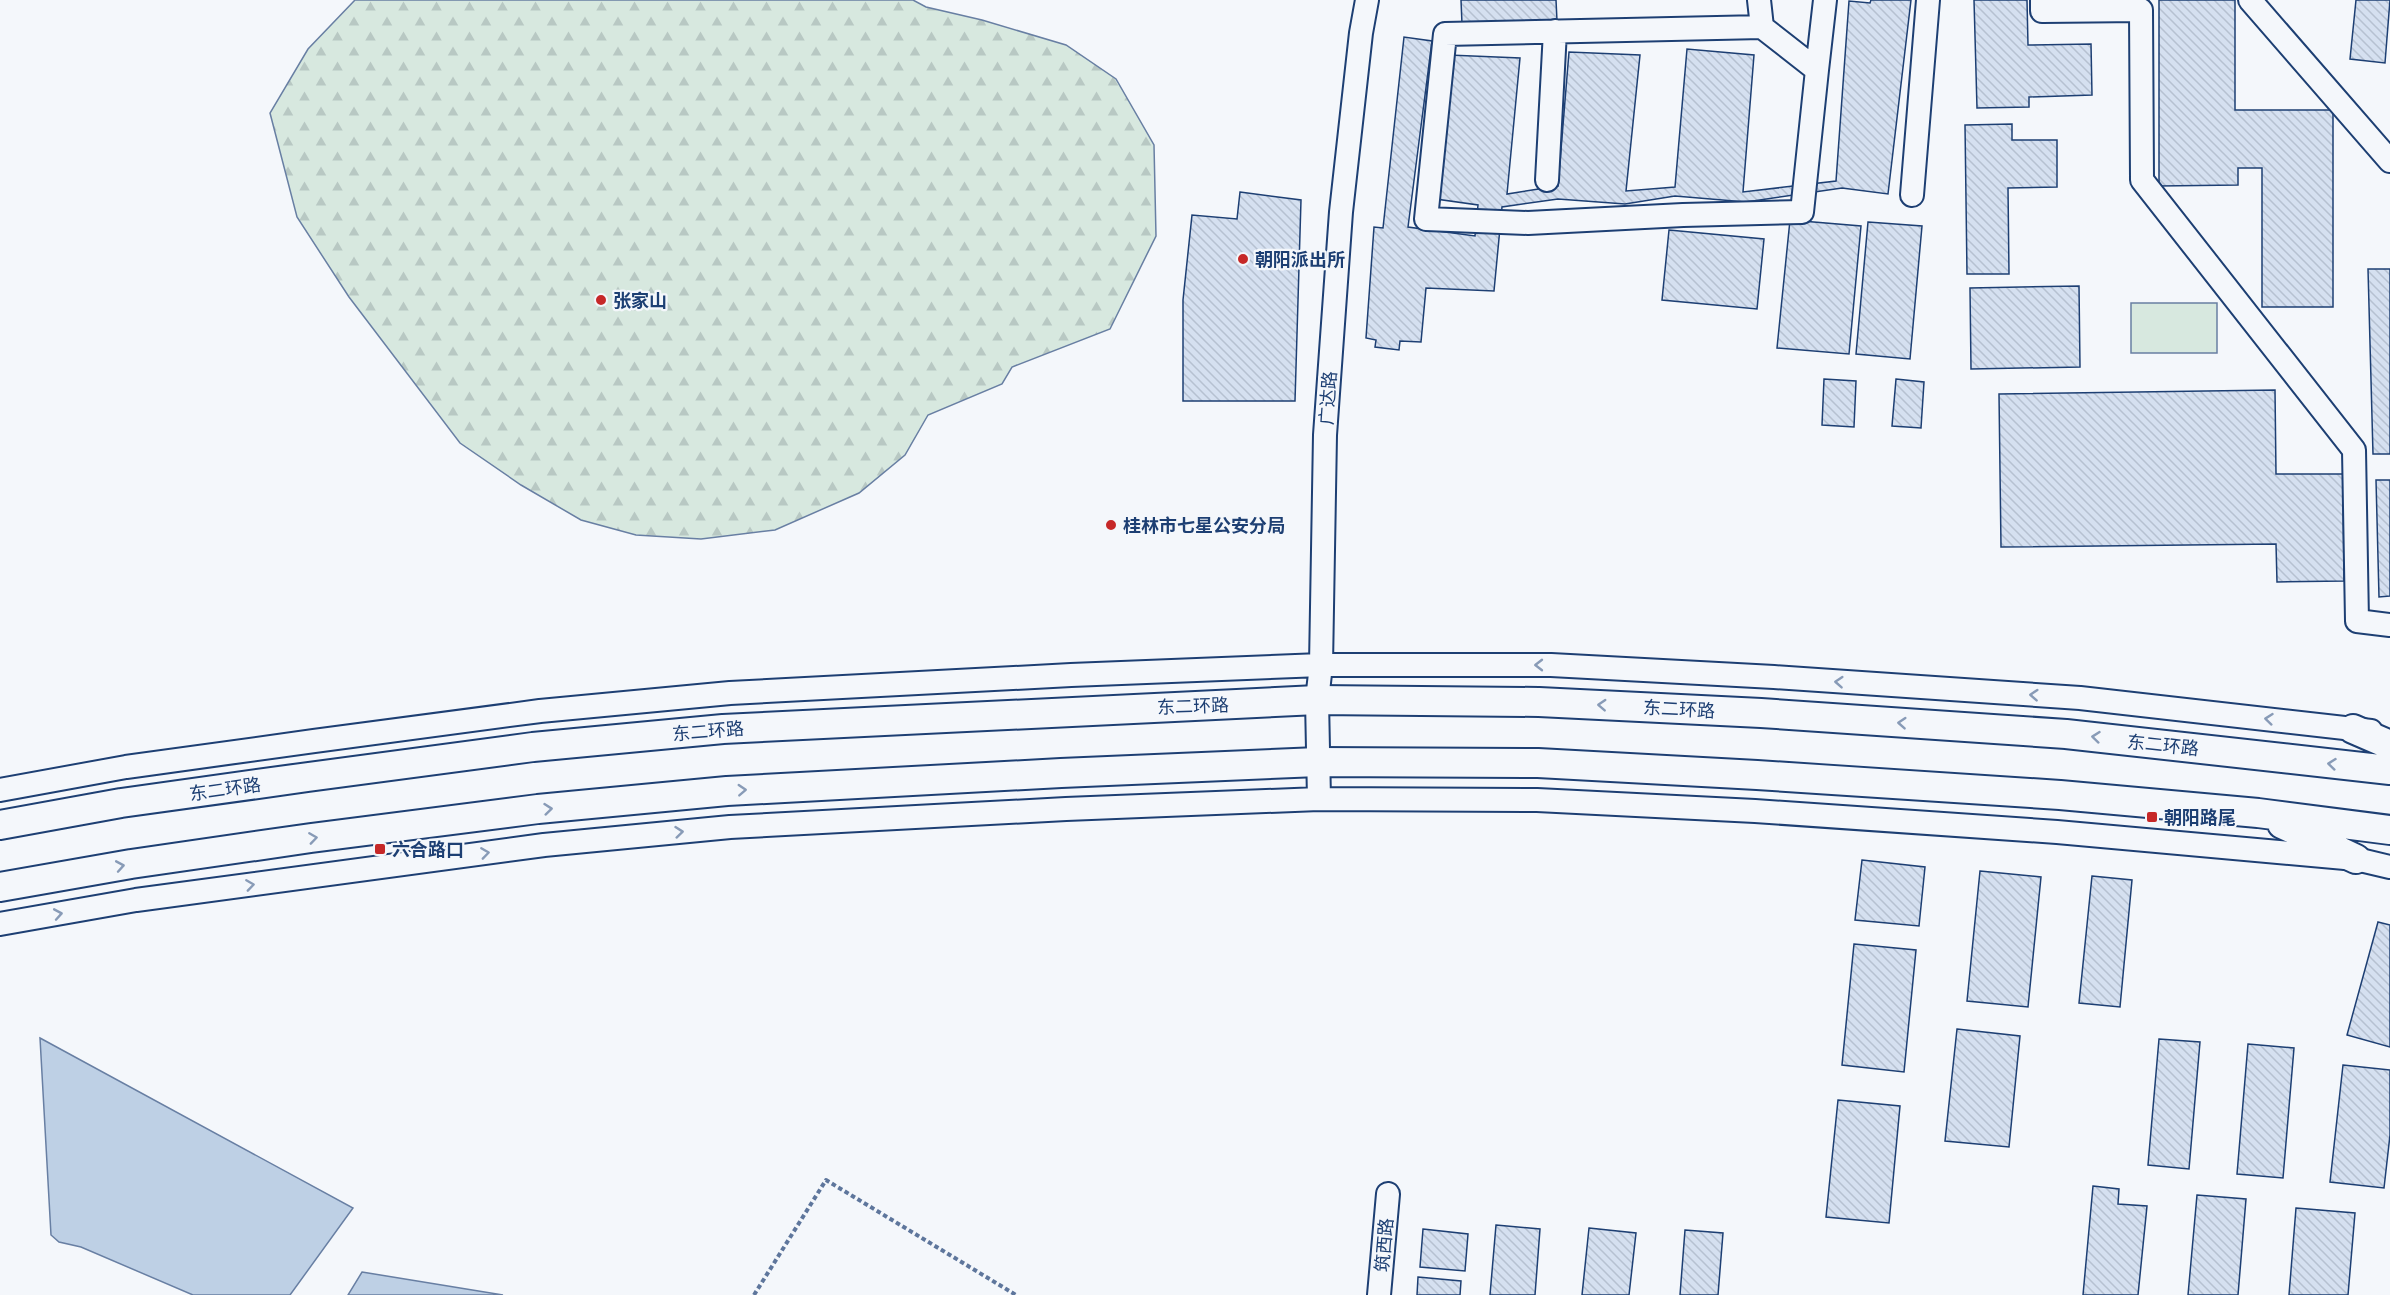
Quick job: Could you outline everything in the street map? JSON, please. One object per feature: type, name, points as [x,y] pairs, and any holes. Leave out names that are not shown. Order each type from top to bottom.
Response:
[{"type":"main road","name":"东二环路","points":[[0,825],[121,803],[308,777],[533,747],[711,730],[1317,700],[1539,702],[1761,713],[2066,734],[2390,770]]},
{"type":"main road","points":[[2353,729],[2390,745]]},
{"type":"main road","points":[[0,887],[131,864],[323,837],[538,809],[727,791],[1318,762],[1538,763],[1699,771],[2049,794],[2258,813],[2390,831]]},
{"type":"main road","points":[[2258,813],[2356,859]]},
{"type":"street","name":"广达路","points":[[1319,799],[1317,700],[1321,665],[1325,435],[1341,212],[1361,33],[1368,0]]},
{"type":"street","points":[[1759,0],[1762,27]]},
{"type":"street","points":[[1817,70],[1762,27],[1445,34],[1426,219],[1527,223],[1672,215],[1802,212],[1825,0]]},
{"type":"street","points":[[1912,195],[1928,0]]},
{"type":"street","points":[[2042,0],[2042,10],[2141,5],[2142,180],[2354,450],[2357,621],[2390,625]]},
{"type":"street","points":[[2250,0],[2390,161]]},
{"type":"street","points":[[1547,180],[1555,31]]},
{"type":"street","points":[[0,790],[126,767],[314,741],[540,711],[707,695],[1071,675],[1321,665],[1551,665],[1774,677],[2080,698],[2390,733]]},
{"type":"street","points":[[0,924],[136,900],[510,850],[730,827],[1078,808],[1319,799],[1537,800],[1755,811],[2057,832],[2356,859],[2390,867]]},
{"type":"street","name":"筑西路","points":[[1379,1295],[1388,1194]]},
{"type":"path","points":[[754,1295],[826,1180],[1016,1295]]},
{"type":"green space","points":[[355,0],[913,0],[926,7],[982,20],[1066,45],[1116,79],[1154,145],[1156,236],[1110,329],[1012,367],[1002,384],[928,415],[905,455],[859,493],[775,530],[701,539],[636,535],[581,520],[521,485],[460,443],[349,297],[297,217],[270,113],[308,49]]},
{"type":"green space","points":[[2131,303],[2217,303],[2217,353],[2131,353]]},
{"type":"water","points":[[40,1038],[353,1208],[290,1295],[193,1295],[81,1247],[59,1242],[51,1235]]},
{"type":"water","points":[[362,1272],[503,1295],[348,1295]]},
{"type":"building","points":[[1461,0],[1556,0],[1557,21],[1462,24]]},
{"type":"building","points":[[1871,0],[1911,0],[1888,194],[1842,188],[1746,202],[1675,196],[1625,204],[1558,199],[1502,207],[1494,291],[1426,288],[1421,342],[1400,341],[1399,350],[1375,347],[1376,340],[1366,338],[1374,227],[1383,228],[1404,37],[1432,41],[1408,227],[1475,236],[1478,205],[1436,199],[1449,55],[1520,58],[1507,194],[1558,186],[1569,52],[1640,55],[1626,191],[1675,187],[1687,49],[1754,55],[1743,192],[1836,181],[1849,1],[1870,3]]},
{"type":"building","points":[[1974,0],[2027,0],[2028,45],[2091,44],[2092,95],[2029,97],[2029,107],[1977,108]]},
{"type":"building","points":[[2159,0],[2235,0],[2235,110],[2333,110],[2333,307],[2262,307],[2262,168],[2238,168],[2238,185],[2159,186]]},
{"type":"building","points":[[2356,0],[2390,0],[2385,63],[2350,59]]},
{"type":"building","points":[[2012,124],[2012,140],[2057,140],[2057,187],[2008,188],[2009,274],[1967,274],[1965,125]]},
{"type":"building","name":"朝阳派出所","points":[[1240,192],[1301,200],[1295,401],[1183,401],[1183,300],[1192,215],[1237,219]]},
{"type":"building","points":[[1790,220],[1861,226],[1849,354],[1777,348]]},
{"type":"building","points":[[1868,222],[1922,226],[1910,359],[1856,354]]},
{"type":"building","points":[[1669,230],[1764,239],[1757,309],[1662,300]]},
{"type":"building","points":[[2368,269],[2390,269],[2390,454],[2373,454]]},
{"type":"building","points":[[2079,286],[2080,367],[1971,369],[1970,288]]},
{"type":"building","points":[[1824,379],[1856,381],[1854,427],[1822,425]]},
{"type":"building","points":[[1896,379],[1924,382],[1921,428],[1892,426]]},
{"type":"building","points":[[2275,390],[2276,474],[2343,474],[2344,581],[2277,582],[2276,544],[2001,547],[1999,394]]},
{"type":"building","points":[[2376,480],[2390,480],[2390,596],[2379,597]]},
{"type":"building","points":[[1862,860],[1925,867],[1919,926],[1855,920]]},
{"type":"building","points":[[1980,871],[2041,877],[2028,1007],[1967,1001]]},
{"type":"building","points":[[2092,876],[2132,880],[2120,1007],[2079,1003]]},
{"type":"building","points":[[2378,922],[2390,925],[2390,1047],[2347,1035]]},
{"type":"building","points":[[1854,944],[1916,950],[1904,1072],[1842,1065]]},
{"type":"building","points":[[1957,1029],[2020,1036],[2009,1147],[1945,1141]]},
{"type":"building","points":[[2159,1039],[2200,1042],[2189,1169],[2148,1165]]},
{"type":"building","points":[[2248,1044],[2294,1048],[2283,1178],[2237,1174]]},
{"type":"building","points":[[2343,1065],[2390,1070],[2390,1135],[2384,1188],[2330,1182]]},
{"type":"building","points":[[1838,1100],[1900,1106],[1889,1223],[1826,1217]]},
{"type":"building","points":[[2093,1186],[2119,1189],[2118,1204],[2147,1206],[2138,1295],[2083,1295]]},
{"type":"building","points":[[2197,1195],[2246,1199],[2238,1295],[2188,1295]]},
{"type":"building","points":[[2296,1208],[2355,1213],[2348,1295],[2289,1295]]},
{"type":"building","points":[[1496,1225],[1540,1229],[1535,1295],[1490,1295]]},
{"type":"building","points":[[1589,1228],[1636,1233],[1629,1295],[1582,1295]]},
{"type":"building","points":[[1423,1229],[1468,1234],[1465,1271],[1420,1267]]},
{"type":"building","points":[[1685,1230],[1723,1233],[1718,1295],[1680,1295]]},
{"type":"building","points":[[1418,1277],[1461,1281],[1460,1295],[1417,1295]]},
{"type":"place","name":"朝阳派出所","points":[[1243,259]]},
{"type":"place","name":"张家山","points":[[601,300]]},
{"type":"place","name":"桂林市七星公安分局","points":[[1111,525]]},
{"type":"place","name":"朝阳路尾","points":[[2152,817]]},
{"type":"place","name":"六合路口","points":[[380,849]]}]
